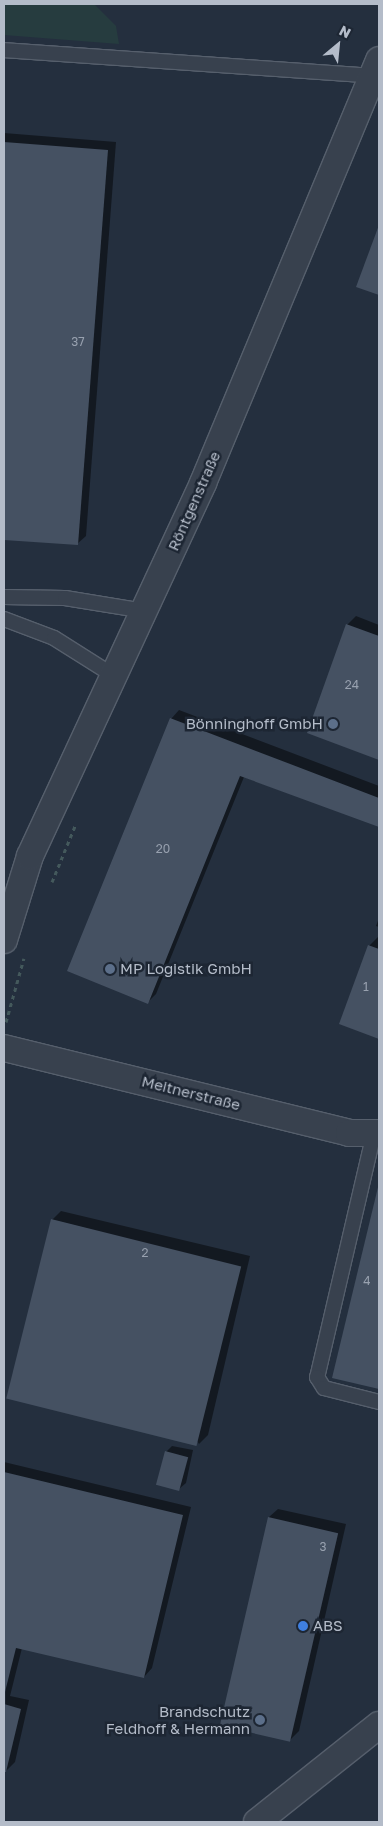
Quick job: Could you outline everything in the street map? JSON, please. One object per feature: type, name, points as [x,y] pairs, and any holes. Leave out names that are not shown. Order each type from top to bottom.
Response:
[{"type":"street","name":"Röntgenstraße","points":[[4,940],[30,856],[203,483],[376,68]]},
{"type":"street","name":"Meitnerstraße","points":[[4,1048],[349,1132],[377,1133]]},
{"type":"street","points":[[257,1822],[379,1725]]},
{"type":"lane","points":[[4,50],[376,68]]},
{"type":"lane","points":[[4,597],[66,598],[144,611]]},
{"type":"lane","points":[[4,619],[54,638],[114,676]]},
{"type":"lane","points":[[377,1133],[317,1378],[324,1388],[379,1402]]},
{"type":"green space","points":[[4,4],[94,4],[116,26],[119,44],[4,35]]},
{"type":"building","points":[[4,142],[108,150],[78,545],[4,540]]},
{"type":"building","points":[[379,225],[379,295],[356,287]]},
{"type":"building","points":[[346,624],[379,636],[379,760],[307,733]]},
{"type":"building","points":[[170,718],[379,798],[379,827],[240,776],[148,1004],[67,971]]},
{"type":"building","points":[[368,945],[379,949],[379,1039],[339,1024]]},
{"type":"building","points":[[379,1183],[379,1389],[332,1378]]},
{"type":"building","points":[[51,1219],[241,1266],[196,1446],[6,1399]]},
{"type":"building","points":[[165,1451],[188,1457],[179,1491],[156,1485]]},
{"type":"building","points":[[4,1472],[183,1515],[144,1678],[16,1648],[4,1696]]},
{"type":"building","points":[[268,1517],[338,1533],[290,1742],[220,1726]]},
{"type":"building","points":[[4,1704],[21,1709],[6,1772],[4,1772]]},
{"type":"place","name":"Bönninghoff GmbH","points":[[333,724]]},
{"type":"place","name":"MP Logistik GmbH","points":[[110,969]]},
{"type":"place","name":"ABS","points":[[303,1626]]},
{"type":"place","name":"Brandschutz Feldhoff & Hermann","points":[[260,1720]]}]
